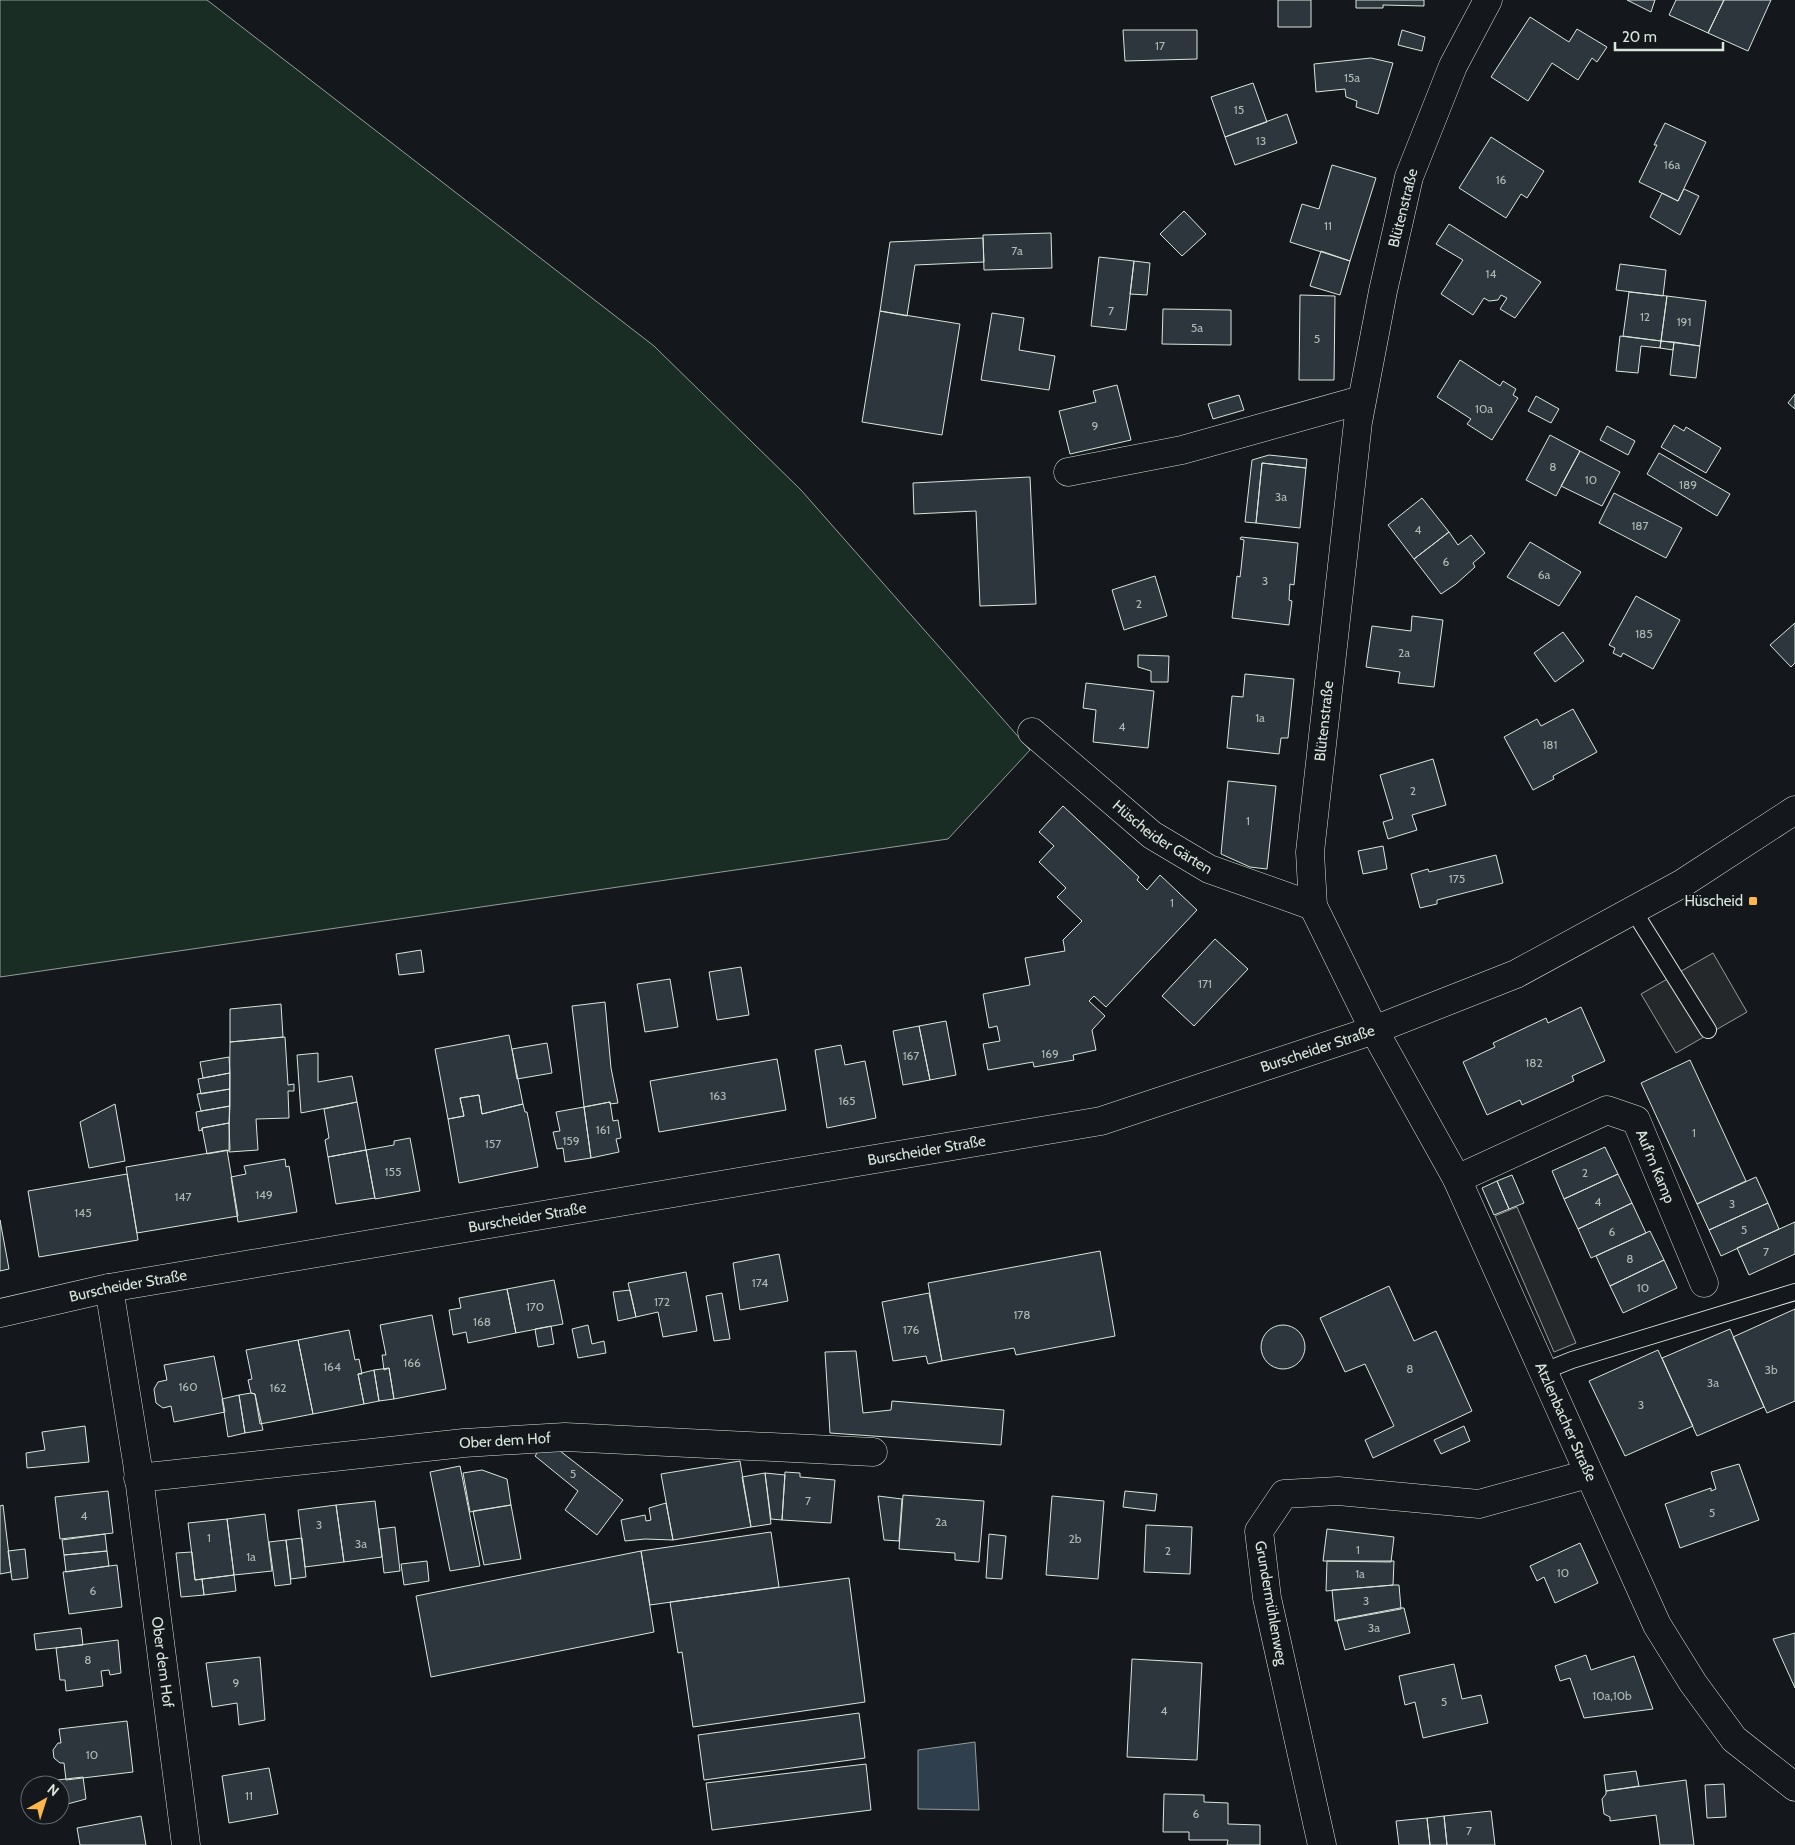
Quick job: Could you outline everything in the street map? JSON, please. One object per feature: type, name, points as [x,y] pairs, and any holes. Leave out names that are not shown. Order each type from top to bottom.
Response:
[{"type":"street","name":"Blütenstraße","points":[[1374,1030],[1313,906],[1310,852],[1361,400],[1409,177],[1453,66],[1488,0]]},
{"type":"street","points":[[1068,472],[1182,450],[1361,400]]},
{"type":"street","name":"Hüscheider Gärten","points":[[1032,732],[1152,835],[1209,869],[1313,906]]},
{"type":"street","name":"Burscheider Straße","points":[[0,1312],[110,1288],[1101,1121],[1374,1030],[1516,974],[1683,883],[1795,810]]},
{"type":"street","name":"Atzlenbacher Straße","points":[[1374,1030],[1457,1179],[1657,1625],[1693,1683],[1734,1739],[1795,1787]]},
{"type":"street","name":"Auf'm Kamp","points":[[1457,1179],[1607,1110],[1636,1120],[1704,1283]]},
{"type":"street","name":"Ober dem Hof","points":[[110,1288],[138,1478],[186,1845]]},
{"type":"street","name":"Ober dem Hof","points":[[138,1478],[464,1443],[565,1437],[873,1452]]},
{"type":"street","name":"Grundermühlenweg","points":[[1322,1845],[1267,1598],[1258,1531],[1284,1494],[1338,1491],[1479,1504],[1588,1474]]},
{"type":"lane","points":[[1633,910],[1708,1030]]},
{"type":"lane","points":[[1542,1372],[1572,1360],[1795,1292]]},
{"type":"green space","points":[[0,0],[207,0],[654,346],[801,490],[1030,750],[948,839],[0,977]]},
{"type":"shaded area","points":[[1713,953],[1747,1012],[1676,1053],[1641,994]]},
{"type":"shaded area","points":[[1517,1207],[1576,1343],[1554,1352],[1495,1216]]},
{"type":"water","points":[[975,1742],[979,1810],[918,1809],[918,1750]]},
{"type":"building","points":[[1278,0],[1311,0],[1311,27],[1278,27]]},
{"type":"building","points":[[1356,0],[1424,0],[1424,6],[1383,5],[1383,8],[1356,8]]},
{"type":"building","points":[[1627,0],[1655,0],[1651,12]]},
{"type":"building","points":[[1676,0],[1724,0],[1708,33],[1669,15]]},
{"type":"building","points":[[1724,0],[1771,0],[1748,51],[1708,33]]},
{"type":"building","points":[[1530,17],[1569,42],[1577,29],[1607,47],[1597,62],[1592,58],[1578,80],[1552,63],[1528,101],[1491,77]]},
{"type":"building","points":[[1123,30],[1197,30],[1197,59],[1125,61]]},
{"type":"building","points":[[1402,30],[1425,37],[1422,51],[1398,45]]},
{"type":"building","points":[[1371,58],[1393,63],[1378,114],[1356,107],[1357,101],[1346,97],[1345,89],[1316,92],[1314,64]]},
{"type":"building","points":[[1253,83],[1267,122],[1225,137],[1211,97]]},
{"type":"building","points":[[1287,114],[1297,143],[1235,165],[1225,137]]},
{"type":"building","points":[[1665,123],[1706,142],[1678,201],[1639,182],[1657,145],[1654,145]]},
{"type":"building","points":[[1491,137],[1544,171],[1527,198],[1521,194],[1506,218],[1459,188]]},
{"type":"building","points":[[1332,165],[1376,178],[1350,261],[1290,242],[1302,204],[1319,209]]},
{"type":"building","points":[[1684,189],[1699,196],[1680,235],[1650,217],[1662,193],[1678,201]]},
{"type":"building","points":[[1184,211],[1206,234],[1182,256],[1160,234]]},
{"type":"building","points":[[1449,224],[1541,282],[1515,318],[1500,309],[1507,298],[1501,295],[1498,300],[1489,301],[1484,298],[1473,315],[1441,294],[1463,260],[1436,244]]},
{"type":"building","points":[[1051,233],[1052,268],[984,270],[983,235]]},
{"type":"building","points":[[983,238],[984,262],[915,265],[907,316],[880,311],[890,242]]},
{"type":"building","points":[[1321,251],[1350,261],[1340,295],[1310,286]]},
{"type":"building","points":[[1099,257],[1134,261],[1126,330],[1091,326]]},
{"type":"building","points":[[1134,261],[1150,263],[1147,295],[1130,294]]},
{"type":"building","points":[[1620,264],[1666,270],[1663,296],[1616,290]]},
{"type":"building","points":[[1629,292],[1667,296],[1661,341],[1623,336]]},
{"type":"building","points":[[1300,295],[1335,296],[1334,380],[1299,380]]},
{"type":"building","points":[[1667,296],[1706,301],[1700,346],[1661,341]]},
{"type":"building","points":[[1163,309],[1231,310],[1231,345],[1162,344]]},
{"type":"building","points":[[880,311],[960,324],[942,435],[862,422]]},
{"type":"building","points":[[992,313],[1024,318],[1019,350],[1055,356],[1049,390],[981,380]]},
{"type":"building","points":[[1620,336],[1661,341],[1660,348],[1641,346],[1638,373],[1616,371]]},
{"type":"building","points":[[1661,341],[1674,342],[1673,350],[1660,348]]},
{"type":"building","points":[[1674,342],[1700,346],[1696,378],[1670,375]]},
{"type":"building","points":[[1460,360],[1500,386],[1503,381],[1516,389],[1513,395],[1518,398],[1492,440],[1467,424],[1471,419],[1437,397]]},
{"type":"building","points":[[1117,385],[1131,440],[1070,454],[1059,411],[1096,402],[1093,391]]},
{"type":"building","points":[[1795,394],[1795,409],[1788,403]]},
{"type":"building","points":[[1239,395],[1244,410],[1213,419],[1208,404]]},
{"type":"building","points":[[1536,396],[1559,409],[1551,423],[1528,411]]},
{"type":"building","points":[[1674,425],[1684,431],[1686,427],[1721,448],[1706,473],[1661,447]]},
{"type":"building","points":[[1607,426],[1635,441],[1628,455],[1600,440]]},
{"type":"building","points":[[1550,435],[1580,451],[1556,496],[1526,480]]},
{"type":"building","points":[[1580,451],[1620,472],[1602,506],[1561,486]]},
{"type":"building","points":[[1659,453],[1730,494],[1717,516],[1647,474]]},
{"type":"building","points":[[1269,455],[1307,459],[1306,468],[1262,463],[1256,523],[1245,522],[1252,460]]},
{"type":"building","points":[[1262,463],[1306,468],[1300,528],[1256,523]]},
{"type":"building","points":[[1030,477],[1036,604],[980,606],[976,511],[914,514],[913,483]]},
{"type":"building","points":[[1614,493],[1682,528],[1666,558],[1599,523]]},
{"type":"building","points":[[1422,498],[1449,532],[1414,559],[1388,525]]},
{"type":"building","points":[[1449,532],[1458,545],[1471,535],[1485,553],[1473,563],[1475,567],[1441,594],[1414,559]]},
{"type":"building","points":[[1241,537],[1298,543],[1294,585],[1290,584],[1289,600],[1292,601],[1289,625],[1232,618],[1237,576],[1240,577],[1241,569],[1244,540],[1240,539]]},
{"type":"building","points":[[1530,542],[1581,572],[1559,606],[1507,577]]},
{"type":"building","points":[[1155,576],[1167,616],[1124,630],[1112,590]]},
{"type":"building","points":[[1636,596],[1680,620],[1653,669],[1623,653],[1621,657],[1613,653],[1615,648],[1609,645]]},
{"type":"building","points":[[1412,616],[1443,620],[1434,687],[1398,683],[1400,672],[1366,667],[1372,626],[1411,631]]},
{"type":"building","points":[[1795,623],[1795,663],[1791,667],[1770,645]]},
{"type":"building","points":[[1563,632],[1584,661],[1555,682],[1534,653]]},
{"type":"building","points":[[1138,655],[1169,656],[1168,682],[1151,682],[1151,671],[1138,667]]},
{"type":"building","points":[[1245,674],[1294,679],[1288,738],[1281,738],[1279,754],[1227,748],[1232,696],[1243,697]]},
{"type":"building","points":[[1086,683],[1154,691],[1148,748],[1093,742],[1096,710],[1083,708]]},
{"type":"building","points":[[1573,709],[1597,752],[1553,776],[1554,779],[1533,790],[1504,737],[1537,719],[1541,726]]},
{"type":"building","points":[[1433,759],[1446,805],[1412,815],[1417,830],[1388,839],[1383,822],[1393,819],[1380,775]]},
{"type":"building","points":[[1228,781],[1276,786],[1267,869],[1250,867],[1221,854]]},
{"type":"building","points":[[1063,806],[1139,877],[1137,880],[1147,890],[1160,875],[1197,910],[1106,1007],[1094,996],[1089,1001],[1105,1016],[1092,1030],[1096,1050],[1073,1055],[1074,1060],[1034,1067],[1033,1062],[988,1070],[983,1044],[1000,1041],[997,1026],[989,1028],[983,994],[1030,985],[1025,958],[1065,951],[1063,940],[1082,921],[1057,897],[1066,888],[1039,862],[1054,846],[1039,832]]},
{"type":"building","points":[[1383,846],[1387,869],[1363,874],[1358,851]]},
{"type":"building","points":[[1496,855],[1503,883],[1437,900],[1437,904],[1420,908],[1411,874],[1428,869],[1429,872]]},
{"type":"building","points":[[1215,939],[1248,969],[1194,1026],[1162,996]]},
{"type":"building","points":[[421,950],[424,972],[399,975],[396,954]]},
{"type":"building","points":[[741,967],[749,1015],[717,1020],[709,972]]},
{"type":"building","points":[[670,979],[678,1027],[645,1032],[637,984]]},
{"type":"building","points":[[605,1002],[611,1068],[618,1103],[610,1104],[610,1102],[584,1107],[572,1006]]},
{"type":"building","points":[[281,1004],[283,1037],[230,1042],[230,1009]]},
{"type":"building","points":[[1581,1007],[1605,1061],[1572,1076],[1574,1081],[1522,1105],[1520,1100],[1487,1115],[1463,1062],[1495,1047],[1493,1043],[1546,1018],[1548,1023]]},
{"type":"building","points":[[946,1021],[956,1075],[930,1080],[919,1026]]},
{"type":"building","points":[[919,1026],[930,1080],[903,1085],[893,1031]]},
{"type":"building","points":[[509,1035],[523,1104],[482,1114],[479,1095],[460,1098],[464,1116],[448,1119],[435,1049]]},
{"type":"building","points":[[285,1037],[288,1085],[294,1084],[294,1091],[288,1091],[289,1118],[256,1119],[258,1150],[229,1152],[230,1042]]},
{"type":"building","points":[[547,1043],[552,1073],[517,1079],[512,1049]]},
{"type":"building","points":[[841,1045],[845,1065],[865,1061],[876,1118],[827,1128],[815,1050]]},
{"type":"building","points":[[318,1053],[318,1082],[352,1076],[357,1102],[301,1113],[297,1055]]},
{"type":"building","points":[[229,1057],[230,1073],[203,1078],[200,1062]]},
{"type":"building","points":[[777,1059],[786,1110],[659,1132],[650,1081]]},
{"type":"building","points":[[1690,1060],[1746,1181],[1697,1204],[1641,1083]]},
{"type":"building","points":[[230,1073],[230,1089],[201,1094],[198,1079]]},
{"type":"building","points":[[230,1089],[230,1106],[201,1111],[197,1094]]},
{"type":"building","points":[[479,1095],[482,1114],[523,1104],[525,1112],[527,1112],[538,1167],[459,1183],[448,1119],[464,1116],[460,1098]]},
{"type":"building","points":[[357,1102],[366,1150],[328,1157],[325,1140],[329,1138],[324,1109]]},
{"type":"building","points":[[610,1102],[613,1121],[618,1120],[621,1138],[616,1139],[619,1152],[591,1158],[584,1107]]},
{"type":"building","points":[[115,1104],[125,1161],[89,1168],[80,1122]]},
{"type":"building","points":[[230,1106],[229,1123],[202,1128],[199,1131],[196,1112]]},
{"type":"building","points":[[584,1107],[591,1158],[565,1162],[563,1148],[557,1149],[553,1132],[560,1131],[556,1112]]},
{"type":"building","points":[[229,1123],[230,1150],[207,1154],[202,1128]]},
{"type":"building","points":[[410,1138],[420,1191],[375,1199],[366,1150],[394,1145],[394,1141]]},
{"type":"building","points":[[1605,1147],[1618,1174],[1564,1199],[1552,1171]]},
{"type":"building","points":[[227,1150],[238,1216],[137,1233],[126,1167]]},
{"type":"building","points":[[366,1150],[375,1198],[336,1204],[328,1157]]},
{"type":"building","points":[[285,1159],[286,1167],[289,1166],[297,1212],[238,1222],[231,1177],[246,1174],[244,1166]]},
{"type":"building","points":[[127,1174],[138,1240],[39,1257],[28,1191]]},
{"type":"building","points":[[1618,1174],[1632,1203],[1578,1229],[1564,1199]]},
{"type":"building","points":[[1512,1175],[1524,1203],[1509,1209],[1497,1181]]},
{"type":"building","points":[[1756,1177],[1768,1203],[1709,1230],[1697,1204]]},
{"type":"building","points":[[1497,1181],[1509,1209],[1494,1215],[1482,1188]]},
{"type":"building","points":[[1632,1203],[1646,1233],[1591,1258],[1578,1229]]},
{"type":"building","points":[[1768,1203],[1779,1229],[1721,1256],[1709,1230]]},
{"type":"building","points":[[0,1220],[9,1269],[0,1271]]},
{"type":"building","points":[[1795,1222],[1795,1254],[1749,1275],[1737,1248]]},
{"type":"building","points":[[1650,1231],[1664,1260],[1610,1286],[1596,1256]]},
{"type":"building","points":[[1100,1251],[1115,1336],[1016,1355],[1014,1348],[942,1361],[928,1283]]},
{"type":"building","points":[[779,1254],[788,1301],[740,1310],[733,1263]]},
{"type":"building","points":[[1664,1260],[1677,1288],[1623,1313],[1610,1286]]},
{"type":"building","points":[[686,1272],[697,1331],[663,1337],[658,1312],[636,1317],[628,1283]]},
{"type":"building","points":[[554,1280],[563,1324],[516,1333],[507,1289]]},
{"type":"building","points":[[1389,1286],[1414,1341],[1436,1331],[1472,1411],[1373,1458],[1365,1440],[1394,1426],[1365,1364],[1345,1372],[1320,1318]]},
{"type":"building","points":[[507,1289],[516,1333],[468,1343],[466,1332],[453,1335],[449,1310],[461,1308],[459,1298]]},
{"type":"building","points":[[630,1290],[636,1317],[618,1321],[613,1292]]},
{"type":"building","points":[[722,1293],[730,1339],[714,1341],[706,1296]]},
{"type":"building","points":[[929,1293],[942,1361],[928,1364],[926,1356],[893,1361],[882,1302]]},
{"type":"building","points":[[1795,1309],[1795,1401],[1767,1413],[1733,1337]]},
{"type":"building","points":[[432,1315],[446,1389],[394,1399],[389,1368],[384,1370],[382,1355],[386,1355],[380,1325]]},
{"type":"building","points":[[588,1325],[592,1344],[604,1341],[606,1353],[578,1358],[572,1329]]},
{"type":"building","points":[[1287,1325],[1299,1331],[1304,1338],[1304,1356],[1299,1363],[1292,1368],[1279,1369],[1271,1366],[1264,1359],[1261,1343],[1264,1335],[1271,1328]]},
{"type":"building","points":[[551,1326],[554,1344],[538,1347],[535,1329]]},
{"type":"building","points":[[1730,1329],[1764,1407],[1697,1436],[1662,1358]]},
{"type":"building","points":[[349,1330],[355,1360],[359,1359],[362,1374],[358,1374],[364,1404],[313,1414],[298,1340]]},
{"type":"building","points":[[298,1340],[313,1414],[260,1424],[255,1394],[251,1393],[248,1380],[252,1379],[246,1350]]},
{"type":"building","points":[[1658,1350],[1693,1426],[1625,1456],[1589,1381]]},
{"type":"building","points":[[856,1351],[863,1413],[891,1410],[892,1401],[1004,1410],[1001,1445],[830,1433],[825,1352]]},
{"type":"building","points":[[214,1356],[225,1412],[174,1422],[171,1406],[163,1408],[156,1403],[154,1389],[158,1382],[167,1380],[164,1365]]},
{"type":"building","points":[[389,1368],[394,1399],[379,1401],[374,1370]]},
{"type":"building","points":[[374,1370],[379,1401],[364,1404],[358,1374]]},
{"type":"building","points":[[255,1394],[263,1430],[245,1433],[239,1395]]},
{"type":"building","points":[[239,1395],[245,1433],[228,1437],[222,1399]]},
{"type":"building","points":[[85,1426],[89,1462],[27,1468],[26,1453],[45,1450],[42,1432]]},
{"type":"building","points":[[1464,1426],[1470,1441],[1441,1454],[1434,1440]]},
{"type":"building","points":[[546,1440],[623,1500],[597,1535],[565,1510],[578,1491],[535,1456]]},
{"type":"building","points":[[740,1461],[751,1527],[673,1540],[661,1474]]},
{"type":"building","points":[[1739,1464],[1759,1520],[1680,1548],[1665,1504],[1711,1488],[1711,1491],[1716,1489],[1711,1472]]},
{"type":"building","points":[[460,1466],[480,1566],[450,1571],[430,1472]]},
{"type":"building","points":[[482,1470],[507,1479],[511,1505],[470,1512],[463,1473]]},
{"type":"building","points":[[785,1472],[800,1473],[800,1477],[835,1480],[831,1523],[782,1520]]},
{"type":"building","points":[[765,1473],[785,1475],[782,1520],[771,1519]]},
{"type":"building","points":[[765,1473],[771,1524],[751,1527],[742,1477]]},
{"type":"building","points":[[108,1491],[113,1533],[60,1539],[55,1497]]},
{"type":"building","points":[[1125,1491],[1157,1494],[1155,1511],[1123,1507]]},
{"type":"building","points":[[903,1495],[984,1501],[979,1562],[955,1560],[955,1553],[899,1549]]},
{"type":"building","points":[[878,1496],[902,1499],[899,1541],[884,1540]]},
{"type":"building","points":[[1052,1496],[1104,1501],[1098,1579],[1046,1575]]},
{"type":"building","points":[[375,1501],[382,1557],[344,1562],[336,1505]]},
{"type":"building","points":[[666,1503],[673,1540],[645,1539],[625,1541],[621,1520],[645,1515],[646,1521],[651,1520],[649,1508]]},
{"type":"building","points":[[3,1505],[11,1572],[0,1574],[0,1506]]},
{"type":"building","points":[[336,1505],[344,1562],[305,1567],[298,1510]]},
{"type":"building","points":[[511,1505],[521,1559],[484,1565],[473,1511]]},
{"type":"building","points":[[265,1514],[272,1571],[234,1575],[227,1519]]},
{"type":"building","points":[[227,1519],[234,1575],[195,1580],[188,1523]]},
{"type":"building","points":[[1146,1525],[1192,1527],[1190,1574],[1144,1572]]},
{"type":"building","points":[[395,1527],[400,1571],[384,1573],[379,1529]]},
{"type":"building","points":[[1327,1529],[1394,1537],[1391,1562],[1323,1561]]},
{"type":"building","points":[[771,1532],[779,1587],[650,1605],[641,1551]]},
{"type":"building","points":[[105,1534],[107,1551],[64,1555],[62,1540]]},
{"type":"building","points":[[989,1534],[1006,1536],[1002,1579],[986,1578]]},
{"type":"building","points":[[302,1538],[306,1577],[291,1579],[286,1540]]},
{"type":"building","points":[[286,1540],[291,1584],[275,1586],[269,1542]]},
{"type":"building","points":[[1580,1543],[1598,1583],[1555,1603],[1544,1577],[1537,1581],[1530,1566]]},
{"type":"building","points":[[25,1549],[28,1578],[12,1580],[8,1551]]},
{"type":"building","points":[[107,1551],[109,1566],[66,1572],[64,1555]]},
{"type":"building","points":[[641,1551],[654,1632],[431,1677],[416,1596]]},
{"type":"building","points":[[192,1552],[195,1580],[202,1579],[204,1595],[181,1597],[176,1553]]},
{"type":"building","points":[[427,1561],[429,1581],[404,1585],[401,1564]]},
{"type":"building","points":[[1327,1561],[1394,1561],[1393,1585],[1326,1591]]},
{"type":"building","points":[[117,1565],[122,1607],[69,1614],[63,1572]]},
{"type":"building","points":[[234,1575],[236,1591],[204,1595],[202,1579]]},
{"type":"building","points":[[849,1578],[865,1702],[693,1727],[682,1652],[678,1653],[670,1602]]},
{"type":"building","points":[[1399,1585],[1401,1609],[1335,1621],[1332,1590]]},
{"type":"building","points":[[1404,1608],[1410,1633],[1345,1650],[1337,1620]]},
{"type":"building","points":[[81,1628],[83,1645],[36,1650],[34,1634]]},
{"type":"building","points":[[1795,1633],[1795,1688],[1773,1639]]},
{"type":"building","points":[[118,1640],[121,1673],[110,1675],[109,1670],[101,1671],[103,1686],[66,1691],[65,1680],[60,1680],[56,1648]]},
{"type":"building","points":[[1586,1655],[1591,1670],[1634,1656],[1653,1709],[1584,1718],[1570,1678],[1560,1681],[1555,1666]]},
{"type":"building","points":[[260,1657],[265,1720],[239,1725],[237,1703],[212,1707],[206,1663]]},
{"type":"building","points":[[1132,1659],[1202,1663],[1197,1760],[1127,1757]]},
{"type":"building","points":[[1454,1664],[1462,1699],[1481,1695],[1488,1723],[1423,1738],[1415,1702],[1405,1705],[1399,1676]]},
{"type":"building","points":[[859,1713],[865,1758],[704,1780],[698,1735]]},
{"type":"building","points":[[127,1721],[133,1772],[70,1780],[70,1775],[65,1775],[64,1763],[60,1763],[54,1758],[53,1750],[58,1743],[61,1743],[59,1729]]},
{"type":"building","points":[[866,1764],[871,1810],[712,1830],[706,1783]]},
{"type":"building","points":[[269,1768],[278,1814],[229,1823],[222,1776]]},
{"type":"building","points":[[1636,1771],[1639,1786],[1606,1791],[1604,1775]]},
{"type":"building","points":[[83,1777],[86,1799],[70,1803],[70,1779]]},
{"type":"building","points":[[1686,1780],[1694,1845],[1660,1845],[1656,1815],[1610,1821],[1610,1817],[1604,1814],[1602,1799],[1606,1791]]},
{"type":"building","points":[[1724,1784],[1726,1817],[1707,1818],[1705,1785]]},
{"type":"building","points":[[1164,1794],[1204,1795],[1204,1802],[1228,1803],[1228,1824],[1260,1825],[1260,1845],[1227,1845],[1228,1840],[1189,1840],[1189,1832],[1163,1832]]},
{"type":"building","points":[[1491,1811],[1495,1845],[1447,1845],[1444,1816]]},
{"type":"building","points":[[141,1816],[146,1845],[80,1845],[77,1828]]},
{"type":"building","points":[[1444,1816],[1447,1845],[1430,1845],[1427,1818]]},
{"type":"building","points":[[1427,1818],[1430,1845],[1399,1845],[1396,1821]]},
{"type":"place","name":"Hüscheid","points":[[1753,901]]}]
